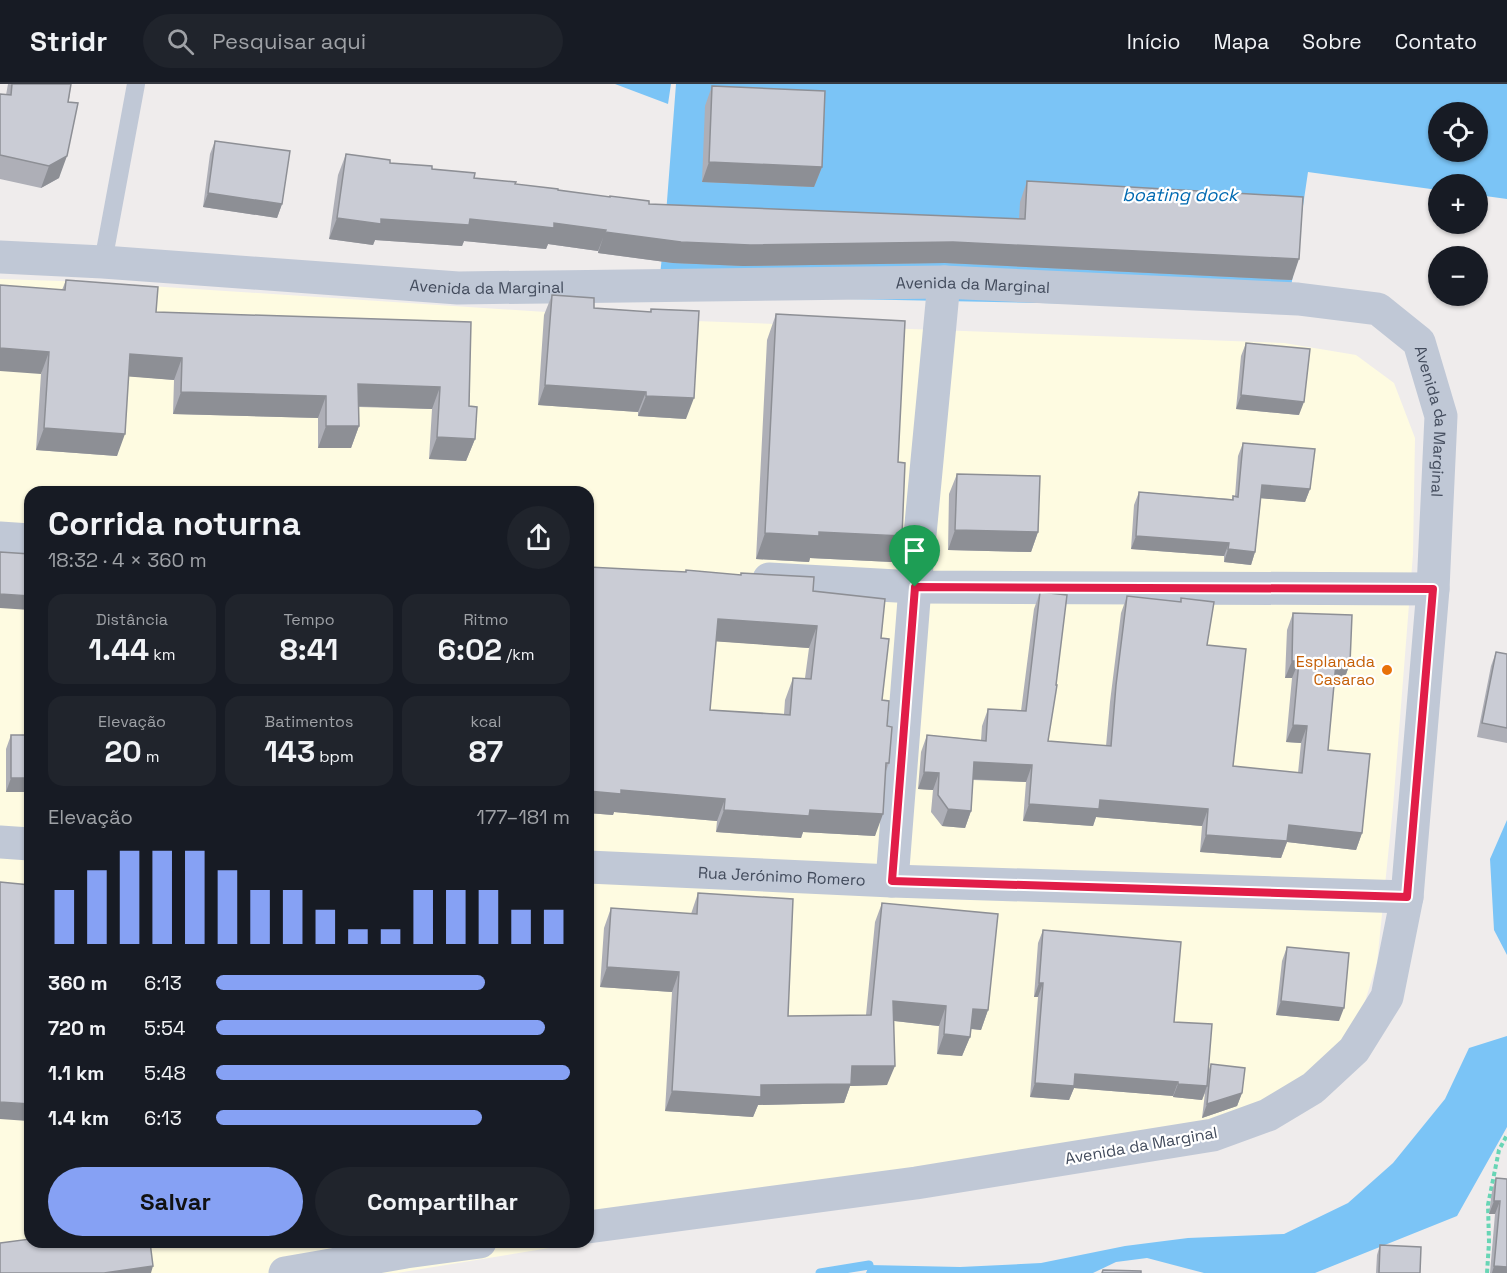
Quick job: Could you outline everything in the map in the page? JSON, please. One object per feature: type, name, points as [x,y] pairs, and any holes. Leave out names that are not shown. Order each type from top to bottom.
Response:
[{"type":"street","name":"Avenida da Marginal","points":[[0,257],[103,262],[458,288],[944,282],[1298,299],[1378,309],[1419,342],[1441,416],[1433,589],[1407,897],[1387,996],[1354,1050],[1313,1088],[1268,1115],[1213,1135],[916,1183],[594,1226]]},
{"type":"street","points":[[892,881],[915,587],[944,282]]},
{"type":"street","points":[[0,538],[24,540]]},
{"type":"street","points":[[740,577],[915,587],[1433,589]]},
{"type":"street","points":[[0,843],[24,844]]},
{"type":"street","name":"Rua Jerónimo Romero","points":[[594,867],[892,881],[1407,897]]},
{"type":"street","points":[[285,1273],[436,1248]]},
{"type":"lane","points":[[103,262],[136,84]]},
{"type":"path","points":[[1487,1273],[1488,1205],[1499,1149],[1507,1135]]},
{"type":"shaded area","points":[[0,279],[89,282],[668,320],[1284,343],[1356,355],[1394,383],[1415,438],[1413,554],[1393,807],[1377,963],[1353,1040],[1262,1114],[594,1241],[594,486],[24,486],[24,1248],[549,1248],[397,1273],[0,1273]]},
{"type":"water","points":[[615,84],[671,84],[668,104]]},
{"type":"water","name":"boating dock","points":[[676,84],[1507,84],[1507,199],[1488,196],[1488,174],[1428,174],[1428,189],[1308,172],[1288,308],[658,295]]},
{"type":"water","points":[[1507,820],[1507,955],[1494,930],[1490,859]]},
{"type":"water","points":[[1507,1036],[1507,1127],[1457,1216],[1315,1273],[1204,1273],[1147,1258],[1116,1262],[1093,1273],[866,1273],[869,1265],[960,1267],[1041,1263],[1125,1246],[1188,1238],[1284,1234],[1348,1203],[1393,1163],[1445,1099],[1469,1048]]},
{"type":"building","points":[[12,84],[71,84],[68,102],[78,103],[67,156],[49,166],[0,155],[0,94],[11,95]]},
{"type":"building","points":[[712,86],[825,91],[822,167],[709,162]]},
{"type":"building","points":[[215,141],[290,151],[282,204],[208,193]]},
{"type":"building","points":[[346,154],[390,160],[390,163],[432,166],[432,169],[475,173],[474,178],[649,201],[649,204],[1025,219],[1027,181],[1303,197],[1299,259],[953,242],[750,245],[681,242],[554,223],[554,228],[470,219],[469,225],[381,219],[381,224],[337,218]]},
{"type":"building","points":[[66,280],[158,287],[156,312],[471,322],[469,406],[477,407],[475,439],[437,437],[440,387],[358,384],[359,426],[326,426],[326,396],[181,392],[182,358],[130,354],[125,434],[44,428],[49,352],[0,348],[0,285],[65,290]]},
{"type":"building","points":[[552,295],[594,298],[594,308],[651,312],[651,309],[699,311],[694,398],[646,396],[646,392],[545,385]]},
{"type":"building","points":[[776,314],[905,321],[898,462],[905,463],[902,536],[819,532],[819,536],[765,533]]},
{"type":"building","points":[[1246,343],[1310,349],[1304,402],[1241,395]]},
{"type":"building","points":[[1243,443],[1315,449],[1310,489],[1262,485],[1255,552],[1228,549],[1229,543],[1136,536],[1139,492],[1233,500],[1233,496],[1238,497]]},
{"type":"building","points":[[957,474],[1040,476],[1038,532],[955,530]]},
{"type":"building","points":[[0,552],[24,554],[24,596],[0,594]]},
{"type":"building","points":[[594,567],[814,577],[813,591],[885,599],[881,638],[889,639],[882,700],[889,701],[887,726],[892,727],[889,763],[886,763],[883,814],[810,810],[809,816],[724,810],[725,799],[621,790],[621,794],[594,792]],"holes":[[[718,619],[817,626],[811,679],[793,678],[790,715],[710,710]]]},
{"type":"building","points":[[1040,592],[1067,595],[1048,741],[1111,746],[1127,596],[1181,602],[1181,598],[1214,602],[1207,645],[1246,649],[1233,766],[1302,773],[1307,726],[1293,725],[1299,661],[1292,661],[1293,613],[1352,615],[1350,663],[1336,663],[1328,750],[1370,754],[1362,833],[1289,825],[1287,841],[1206,835],[1208,809],[1100,800],[1099,809],[1029,804],[1032,765],[974,762],[971,811],[948,809],[938,795],[939,773],[924,772],[927,735],[986,741],[988,709],[1026,711]]},
{"type":"building","points":[[1496,652],[1507,654],[1507,728],[1482,723]]},
{"type":"building","points":[[11,735],[24,735],[24,778],[11,778]]},
{"type":"building","points":[[0,882],[24,884],[24,1104],[0,1102]]},
{"type":"building","points":[[698,893],[793,899],[788,1016],[871,1015],[882,903],[998,914],[988,1010],[973,1009],[970,1037],[944,1034],[946,1006],[893,1001],[895,1066],[852,1066],[851,1084],[761,1085],[761,1097],[672,1091],[679,972],[607,967],[611,908],[697,914]]},
{"type":"building","points":[[1043,930],[1181,942],[1174,1022],[1212,1024],[1207,1086],[1075,1074],[1074,1086],[1035,1083],[1043,983],[1039,983]]},
{"type":"building","points":[[1287,947],[1349,953],[1344,1008],[1281,1001]]},
{"type":"building","points":[[1211,1064],[1245,1068],[1242,1093],[1207,1104]]},
{"type":"building","points":[[1496,1178],[1507,1179],[1507,1267],[1494,1266],[1500,1201],[1494,1201]]},
{"type":"building","points":[[24,1240],[24,1248],[151,1248],[153,1266],[104,1273],[0,1273],[0,1243]]},
{"type":"building","points":[[1380,1245],[1421,1247],[1420,1273],[1379,1273]]},
{"type":"building","points":[[1103,1270],[1141,1271],[1141,1273],[1102,1273]]},
{"type":"waterway","points":[[820,1273],[869,1265]]},
{"type":"place","name":"Esplanada Casarao","points":[[1387,670]]},
{"type":"route","points":[[915,587],[1433,589],[1407,897],[892,881],[915,587]]}]
